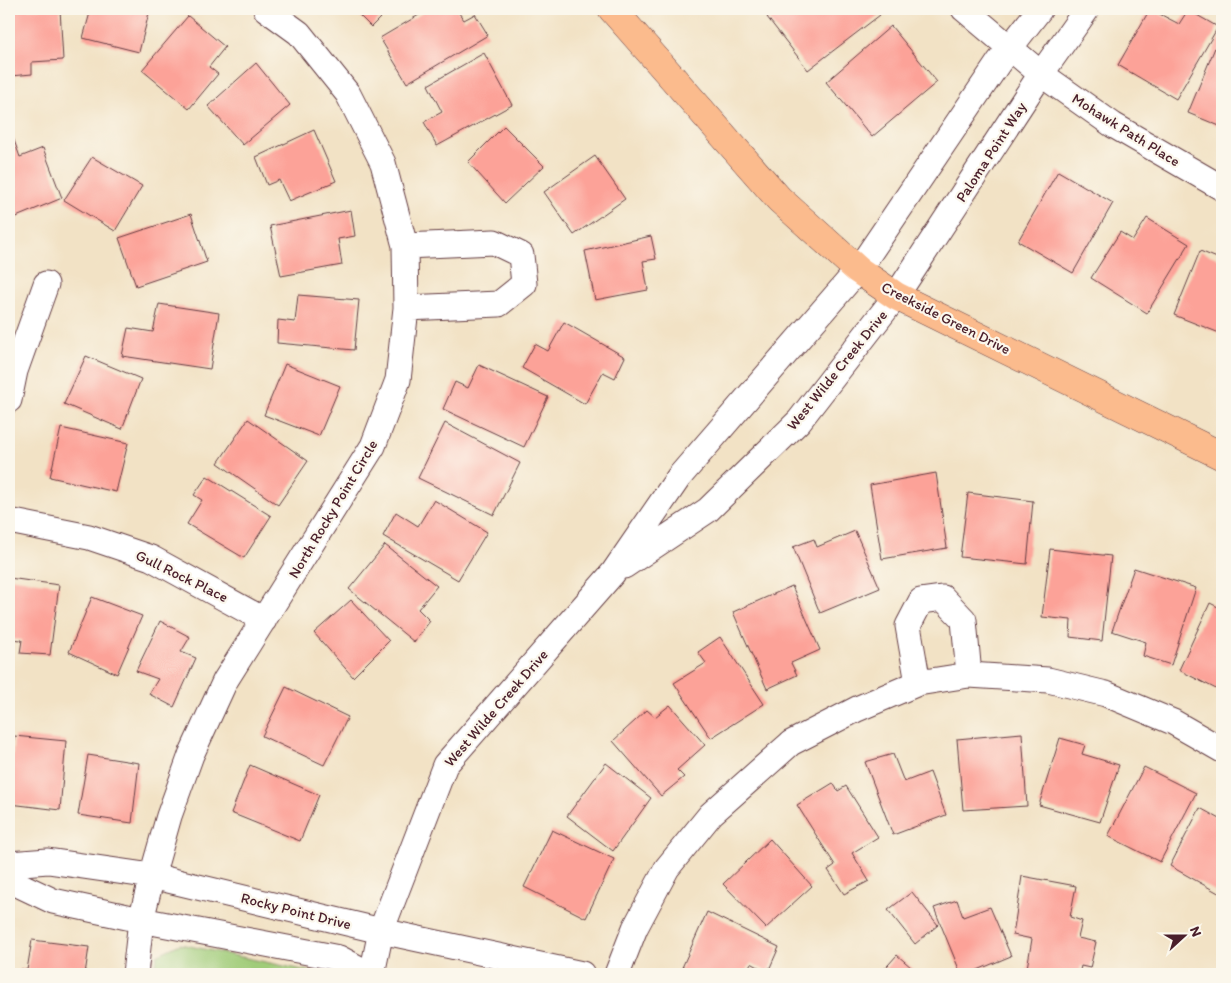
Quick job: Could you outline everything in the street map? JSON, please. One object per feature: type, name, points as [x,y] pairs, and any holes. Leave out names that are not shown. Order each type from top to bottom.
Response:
[{"type":"main road","name":"Creekside Green Drive","points":[[612,9],[779,200],[858,270],[896,296],[1222,456]]},
{"type":"street","name":"North Rocky Point Circle","points":[[135,974],[141,920],[152,876],[169,816],[191,756],[225,682],[373,446],[398,380],[406,308],[405,246],[383,163],[348,94],[299,33],[266,9]]},
{"type":"street","name":"Mohawk Path Place","points":[[964,9],[1041,74],[1113,125],[1222,188]]},
{"type":"street","points":[[858,270],[1011,47],[1040,9]]},
{"type":"street","name":"Paloma Point Way","points":[[896,296],[1041,74],[1087,9]]},
{"type":"street","points":[[405,246],[494,242],[521,255],[524,284],[499,304],[406,308]]},
{"type":"street","name":"West Wilde Creek Drive","points":[[370,974],[381,931],[445,765],[613,573],[679,476],[858,270]]},
{"type":"street","points":[[9,400],[15,371],[46,284]]},
{"type":"street","name":"West Wilde Creek Drive","points":[[613,573],[708,510],[799,421],[896,296]]},
{"type":"street","name":"Gull Rock Place","points":[[9,521],[89,537],[152,558],[264,620]]},
{"type":"street","points":[[918,683],[908,626],[921,601],[943,598],[964,620],[969,675]]},
{"type":"street","points":[[617,974],[635,928],[667,868],[712,814],[791,743],[857,709],[918,683],[969,675],[1048,680],[1106,694],[1173,722],[1222,750]]},
{"type":"street","name":"Rocky Point Drive","points":[[9,864],[48,861],[152,876],[381,931],[582,974]]},
{"type":"street","points":[[9,880],[53,901],[339,958],[370,974]]},
{"type":"green space","points":[[180,944],[322,974],[155,974],[157,955]]},
{"type":"building","points":[[9,9],[60,9],[63,60],[32,62],[32,74],[11,76]]},
{"type":"building","points":[[91,9],[150,9],[139,52],[83,38]]},
{"type":"building","points":[[353,9],[389,9],[371,27]]},
{"type":"building","points":[[429,9],[456,9],[464,20],[475,14],[488,35],[407,83],[380,38]]},
{"type":"building","points":[[777,9],[876,9],[880,15],[808,70],[767,17]]},
{"type":"building","points":[[1150,9],[1179,24],[1188,10],[1218,27],[1176,99],[1118,65]]},
{"type":"building","points":[[188,16],[225,47],[209,67],[218,74],[189,109],[142,70]]},
{"type":"building","points":[[891,26],[937,82],[872,137],[826,82]]},
{"type":"building","points":[[1219,38],[1222,40],[1222,127],[1188,113]]},
{"type":"building","points":[[484,53],[512,105],[437,146],[424,122],[442,112],[428,85]]},
{"type":"building","points":[[256,63],[290,105],[243,145],[208,106]]},
{"type":"building","points":[[504,126],[544,166],[505,203],[468,162]]},
{"type":"building","points":[[314,130],[336,181],[289,201],[279,180],[267,185],[256,157]]},
{"type":"building","points":[[11,132],[20,157],[43,148],[62,198],[9,220],[9,133]]},
{"type":"building","points":[[595,156],[625,199],[574,235],[544,192]]},
{"type":"building","points":[[92,157],[142,186],[115,231],[64,200]]},
{"type":"building","points":[[1058,171],[1113,203],[1073,273],[1018,241]]},
{"type":"building","points":[[351,210],[355,236],[338,239],[342,265],[281,276],[270,226]]},
{"type":"building","points":[[191,214],[207,262],[136,286],[119,238]]},
{"type":"building","points":[[1147,218],[1189,244],[1147,313],[1091,278],[1120,232],[1133,240]]},
{"type":"building","points":[[651,236],[656,259],[643,261],[648,290],[595,300],[585,251]]},
{"type":"building","points":[[1200,251],[1222,260],[1222,334],[1174,315]]},
{"type":"building","points":[[298,295],[359,300],[354,350],[277,343],[278,320],[295,322]]},
{"type":"building","points":[[159,304],[219,313],[210,369],[122,356],[128,328],[153,332]]},
{"type":"building","points":[[564,322],[625,357],[615,378],[603,372],[585,404],[522,368],[535,344],[548,351]]},
{"type":"building","points":[[86,356],[141,379],[122,429],[64,404]]},
{"type":"building","points":[[285,364],[340,386],[319,436],[264,415]]},
{"type":"building","points":[[479,365],[548,397],[524,447],[443,409],[455,382],[468,388]]},
{"type":"building","points":[[248,419],[308,461],[278,505],[218,463]]},
{"type":"building","points":[[445,423],[520,463],[494,515],[418,478]]},
{"type":"building","points":[[61,428],[128,443],[116,492],[50,477]]},
{"type":"building","points":[[936,473],[947,548],[882,559],[870,485]]},
{"type":"building","points":[[207,476],[271,516],[244,558],[187,524],[202,500],[194,495]]},
{"type":"building","points":[[968,493],[1033,501],[1027,564],[960,557]]},
{"type":"building","points":[[434,500],[487,532],[458,580],[383,536],[396,512],[418,526]]},
{"type":"building","points":[[855,531],[880,588],[820,613],[793,547],[814,539],[817,547]]},
{"type":"building","points":[[385,545],[437,586],[418,609],[430,621],[414,642],[349,589]]},
{"type":"building","points":[[1050,549],[1111,556],[1102,641],[1070,637],[1071,620],[1042,617]]},
{"type":"building","points":[[1134,568],[1196,588],[1171,665],[1143,656],[1146,642],[1112,631]]},
{"type":"building","points":[[9,578],[59,585],[50,655],[20,653],[22,640],[9,639]]},
{"type":"building","points":[[792,586],[820,650],[791,663],[797,675],[767,689],[733,612]]},
{"type":"building","points":[[92,597],[142,616],[117,674],[69,652]]},
{"type":"building","points":[[351,600],[389,641],[353,677],[314,633]]},
{"type":"building","points":[[1210,603],[1222,609],[1222,692],[1179,670]]},
{"type":"building","points":[[160,621],[190,637],[181,652],[196,658],[174,707],[149,694],[158,679],[136,671]]},
{"type":"building","points":[[720,637],[764,704],[711,738],[674,683],[706,663],[698,652]]},
{"type":"building","points":[[286,687],[348,717],[324,765],[262,736]]},
{"type":"building","points":[[670,705],[705,745],[677,770],[684,777],[661,796],[613,741],[647,710],[655,717]]},
{"type":"building","points":[[1022,733],[1027,806],[963,810],[957,739]]},
{"type":"building","points":[[14,736],[66,741],[60,810],[10,804]]},
{"type":"building","points":[[1060,738],[1085,745],[1082,754],[1119,765],[1100,822],[1039,805]]},
{"type":"building","points":[[893,754],[904,782],[930,772],[946,815],[893,835],[865,762]]},
{"type":"building","points":[[88,755],[139,763],[132,823],[78,815]]},
{"type":"building","points":[[606,763],[651,798],[613,851],[567,816]]},
{"type":"building","points":[[250,765],[319,795],[300,841],[231,813]]},
{"type":"building","points":[[1144,767],[1196,793],[1160,862],[1108,836]]},
{"type":"building","points":[[833,783],[838,791],[846,786],[878,837],[852,853],[869,881],[844,894],[828,870],[835,865],[797,805]]},
{"type":"building","points":[[1200,808],[1222,820],[1222,895],[1170,866]]},
{"type":"building","points":[[552,830],[614,859],[586,918],[524,887]]},
{"type":"building","points":[[770,839],[812,886],[766,928],[723,884]]},
{"type":"building","points":[[1022,876],[1076,886],[1070,917],[1082,921],[1078,938],[1096,942],[1090,968],[1081,966],[1079,974],[1026,974],[1032,939],[1013,935]]},
{"type":"building","points":[[912,892],[938,925],[915,944],[888,910]]},
{"type":"building","points":[[957,900],[963,917],[990,907],[1011,956],[968,974],[961,974],[934,908]]},
{"type":"building","points":[[707,912],[779,947],[768,972],[751,963],[745,974],[685,974],[680,972]]},
{"type":"building","points":[[32,940],[89,947],[85,974],[20,974],[21,969],[27,970]]},
{"type":"building","points":[[897,955],[919,974],[880,974]]}]
